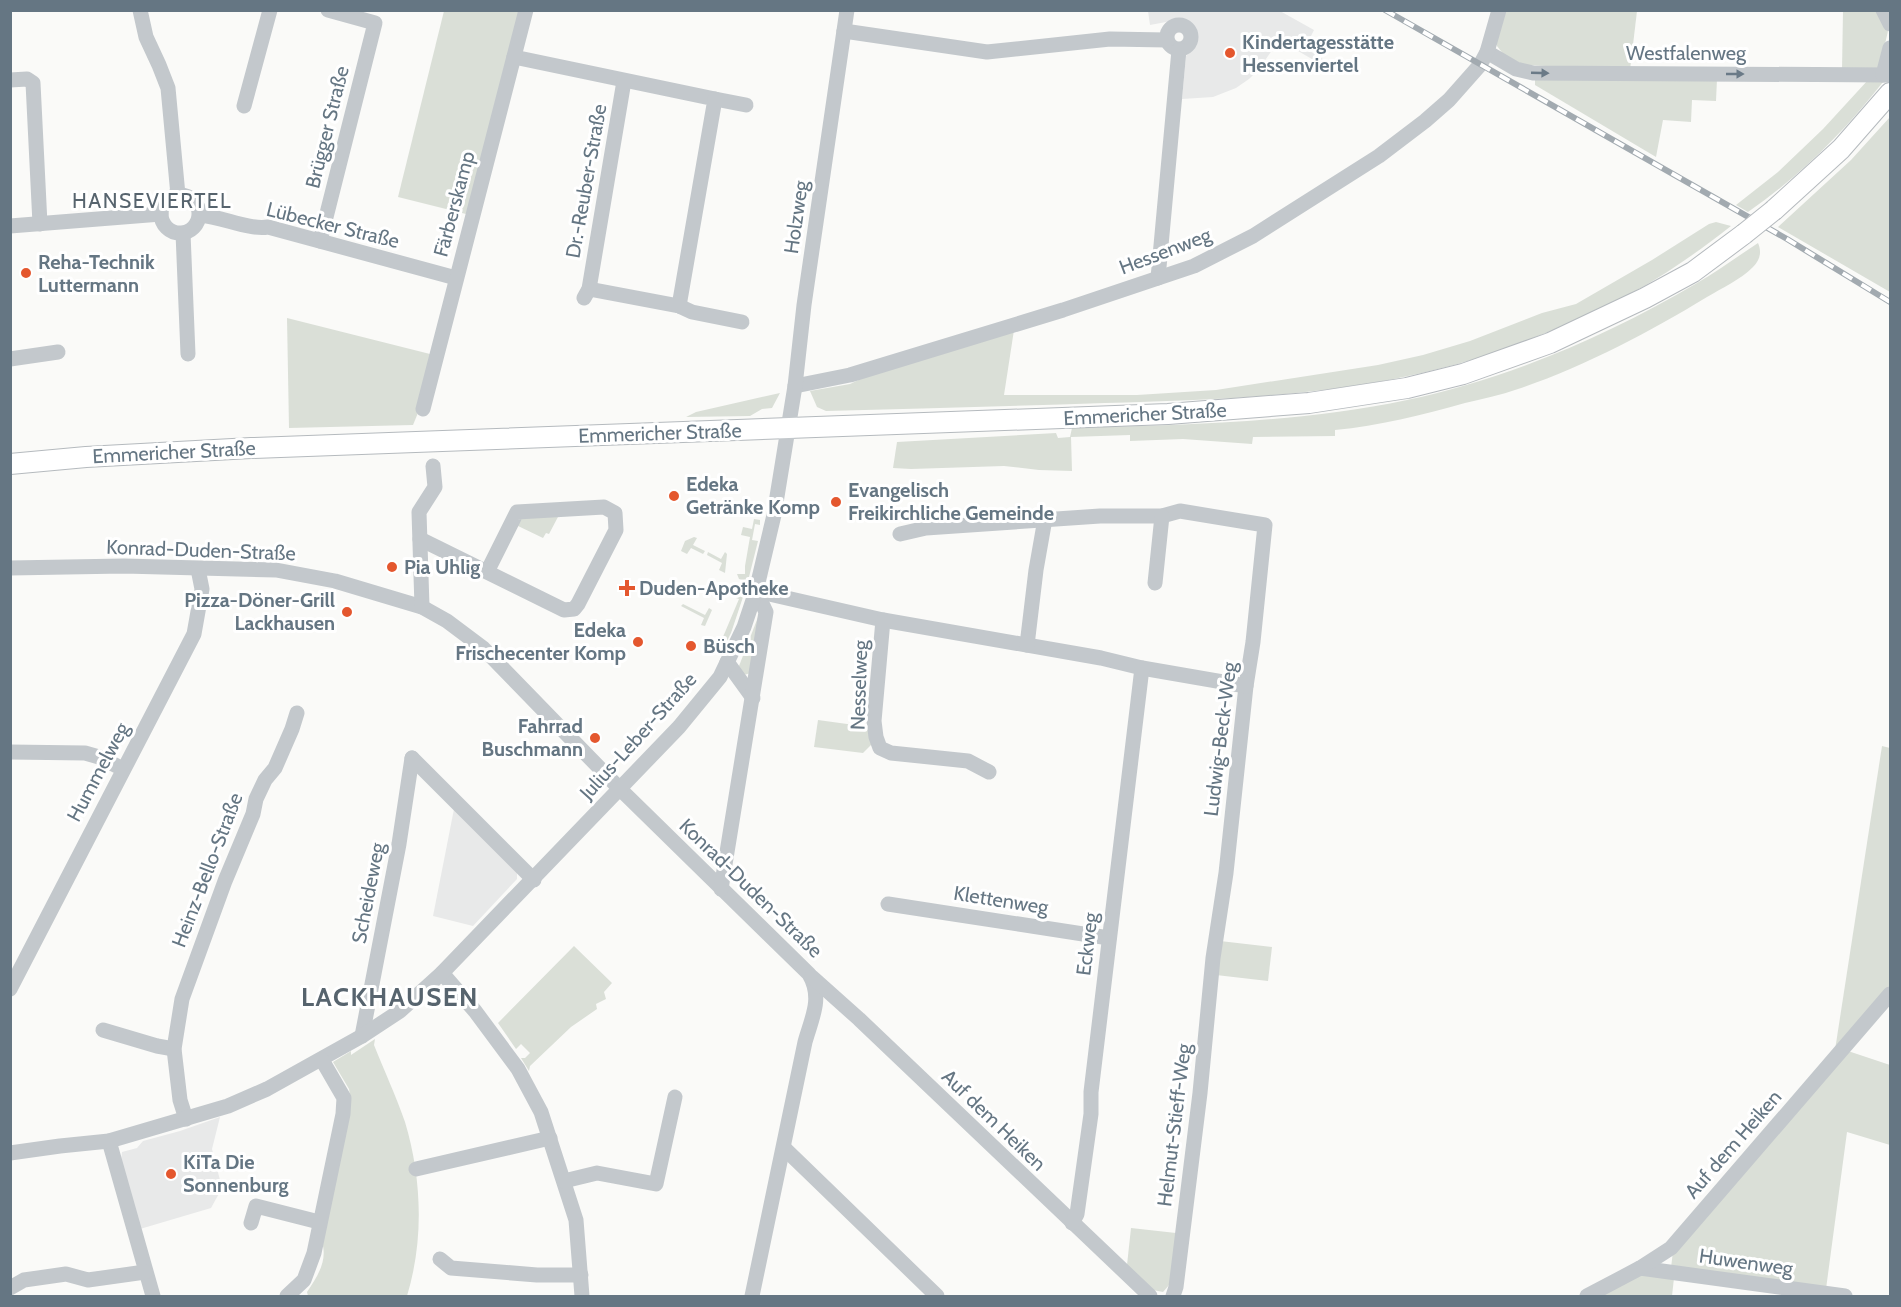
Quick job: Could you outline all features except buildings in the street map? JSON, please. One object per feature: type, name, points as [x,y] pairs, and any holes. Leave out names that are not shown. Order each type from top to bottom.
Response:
[{"type":"main road","name":"Emmericher Straße","points":[[10,464],[86,457],[251,448],[1168,414],[1309,403],[1407,388],[1463,374],[1550,343],[1584,329],[1692,272],[1774,210],[1841,149],[1888,81]]},
{"type":"street","points":[[140,10],[146,37],[168,88],[178,195]]},
{"type":"street","points":[[244,106],[270,10]]},
{"type":"street","name":"Brügger Straße","points":[[320,241],[375,23],[328,10]]},
{"type":"street","name":"Färberskamp","points":[[423,409],[526,10]]},
{"type":"street","name":"Holzweg","points":[[787,429],[795,386],[804,305],[847,10]]},
{"type":"street","name":"Hessenweg","points":[[795,386],[850,375],[1052,314],[1194,266],[1253,236],[1379,156],[1449,100],[1480,65],[1487,52],[1499,10]]},
{"type":"street","points":[[1883,10],[1890,24]]},
{"type":"street","points":[[844,31],[987,52],[1110,39],[1173,45],[1158,278]]},
{"type":"street","points":[[1888,81],[1890,48]]},
{"type":"street","name":"Westfalenweg","points":[[1487,52],[1516,69],[1533,73],[1888,81]]},
{"type":"street","name":"Dr.-Reuber-Straße","points":[[514,57],[746,105]]},
{"type":"street","points":[[10,80],[27,79],[33,83],[40,224]]},
{"type":"street","name":"Dr.-Reuber-Straße","points":[[624,81],[587,294],[679,306],[692,312],[742,322]]},
{"type":"street","points":[[679,306],[715,99]]},
{"type":"street","points":[[178,195],[189,196],[197,204],[200,215],[198,224],[183,234],[168,229],[161,214],[166,201],[178,195]]},
{"type":"street","points":[[10,226],[161,214]]},
{"type":"street","name":"Lübecker Straße","points":[[200,215],[215,216],[258,228],[268,227],[456,278]]},
{"type":"street","points":[[183,234],[188,354]]},
{"type":"street","points":[[10,359],[58,352]]},
{"type":"street","name":"Julius-Leber-Straße","points":[[10,1153],[109,1141],[228,1106],[267,1089],[362,1036],[400,1011],[442,973],[679,727],[720,677],[744,627],[756,591],[770,537],[787,429]]},
{"type":"street","points":[[422,607],[419,512],[435,487],[433,466]]},
{"type":"street","points":[[420,539],[564,610],[574,609],[615,530],[617,522],[615,513],[604,507],[517,512],[487,572]]},
{"type":"street","name":"Ludwig-Beck-Weg","points":[[1162,516],[1180,511],[1265,525],[1226,873],[1213,958]]},
{"type":"street","points":[[900,534],[927,528],[1045,519],[1162,516],[1155,583]]},
{"type":"street","points":[[1027,645],[1035,570],[1045,519]]},
{"type":"street","name":"Konrad-Duden-Straße","points":[[10,568],[124,566],[276,570],[335,581],[422,607],[447,621],[483,648],[620,789],[809,974],[815,983],[816,1002],[805,1042],[752,1296]]},
{"type":"street","name":"Hummelweg","points":[[10,988],[194,634],[202,589],[198,569]]},
{"type":"street","points":[[756,591],[883,620],[1246,686]]},
{"type":"street","points":[[721,889],[766,612],[756,591]]},
{"type":"street","name":"Nesselweg","points":[[883,620],[874,721],[880,748],[891,753],[968,761],[989,772]]},
{"type":"street","points":[[728,662],[753,698]]},
{"type":"street","name":"Eckweg","points":[[1072,1223],[1077,1214],[1091,1114],[1091,1092],[1142,668]]},
{"type":"street","name":"Heinz-Bello-Straße","points":[[186,1119],[180,1100],[174,1049],[182,999],[205,933],[253,814],[256,799],[274,768],[297,713]]},
{"type":"street","points":[[10,752],[85,753],[123,769]]},
{"type":"street","name":"Scheideweg","points":[[362,1036],[399,844],[412,758],[534,880]]},
{"type":"street","name":"Klettenweg","points":[[888,904],[1109,938]]},
{"type":"street","name":"Helmut-Stieff-Weg","points":[[1173,1296],[1200,1093],[1213,958]]},
{"type":"street","points":[[442,973],[475,1011],[518,1069],[541,1112],[576,1220],[582,1296]]},
{"type":"street","name":"Auf dem Heiken","points":[[809,974],[1150,1296]]},
{"type":"street","name":"Auf dem Heiken","points":[[1587,1296],[1640,1268],[1671,1248],[1890,994]]},
{"type":"street","points":[[102,1030],[174,1049]]},
{"type":"street","points":[[305,1296],[304,1280],[314,1253],[343,1114],[344,1098],[322,1060]]},
{"type":"street","points":[[564,1181],[597,1173],[657,1184],[675,1097]]},
{"type":"street","points":[[416,1169],[550,1138]]},
{"type":"street","points":[[109,1141],[153,1296]]},
{"type":"street","points":[[784,1148],[937,1296]]},
{"type":"street","points":[[251,1223],[256,1206],[320,1222]]},
{"type":"street","points":[[440,1259],[451,1268],[537,1275],[581,1275]]},
{"type":"street","name":"Huwenweg","points":[[1640,1268],[1845,1296]]},
{"type":"street","points":[[10,1288],[24,1280],[66,1274],[88,1280],[145,1272]]},
{"type":"street","points":[[287,1296],[304,1280]]},
{"type":"shaded area","points":[[444,11],[523,11],[470,215],[398,197]]},
{"type":"shaded area","name":"Kindertagesstätte Hessenviertel","points":[[1148,11],[1280,11],[1314,30],[1305,48],[1326,61],[1324,66],[1279,40],[1259,69],[1236,88],[1213,97],[1182,99],[1186,56],[1197,43],[1197,30],[1190,22],[1182,19],[1150,25]]},
{"type":"shaded area","points":[[1503,11],[1637,11],[1630,70],[1524,65],[1504,55],[1497,46],[1496,35]]},
{"type":"shaded area","points":[[1843,11],[1878,11],[1888,31],[1879,70],[1842,70]]},
{"type":"shaded area","points":[[1535,78],[1717,79],[1716,101],[1692,100],[1691,122],[1663,120],[1656,157],[1535,85]]},
{"type":"shaded area","points":[[1868,80],[1883,82],[1820,152],[1786,184],[1748,212],[1736,205],[1778,172],[1823,129]]},
{"type":"shaded area","points":[[1890,117],[1890,292],[1778,227],[1851,160]]},
{"type":"shaded area","points":[[1716,222],[1731,226],[1703,248],[1644,286],[1579,319],[1512,346],[1463,362],[1362,385],[1208,399],[826,411],[817,407],[810,391],[850,384],[867,376],[1014,330],[1004,395],[1137,395],[1216,390],[1378,365],[1470,341],[1542,313],[1576,304],[1709,224]]},
{"type":"shaded area","points":[[1758,243],[1760,256],[1757,262],[1748,272],[1731,284],[1615,348],[1566,371],[1498,395],[1400,420],[1335,430],[1335,436],[1253,437],[1252,444],[1183,439],[1130,441],[1130,435],[1071,437],[1072,471],[1004,466],[893,468],[897,442],[1056,433],[1058,438],[1070,437],[1072,428],[1240,422],[1366,408],[1445,391],[1520,367],[1593,338],[1697,283]]},
{"type":"shaded area","points":[[287,318],[434,355],[420,408],[413,425],[289,428]]},
{"type":"shaded area","points":[[780,393],[772,408],[762,409],[750,416],[686,417],[696,412]]},
{"type":"shaded area","points":[[559,515],[549,534],[546,533],[543,538],[516,525],[521,518]]},
{"type":"shaded area","points":[[754,519],[760,520],[760,525],[755,524],[752,540],[758,541],[748,581],[739,579],[737,574],[745,574],[750,537],[741,535],[743,527],[752,529]]},
{"type":"shaded area","points":[[697,538],[693,545],[705,551],[703,554],[691,548],[687,554],[681,551],[685,541]]},
{"type":"shaded area","points":[[708,552],[721,559],[725,552],[727,554],[725,573],[719,570],[722,563],[707,555]]},
{"type":"shaded area","points":[[731,595],[743,597],[723,649],[710,642],[711,640],[720,644],[739,599]]},
{"type":"shaded area","points":[[683,604],[705,615],[709,608],[712,610],[705,626],[701,625],[704,618],[681,606]]},
{"type":"shaded area","points":[[760,612],[754,672],[744,675],[739,666]]},
{"type":"shaded area","points":[[818,720],[869,727],[873,743],[863,753],[814,747]]},
{"type":"shaded area","points":[[1882,746],[1890,748],[1890,987],[1835,1050]]},
{"type":"shaded area","points":[[454,809],[517,872],[517,879],[473,926],[433,916]]},
{"type":"shaded area","points":[[1220,941],[1272,947],[1268,981],[1216,975]]},
{"type":"shaded area","points":[[574,946],[612,983],[604,992],[606,999],[596,1004],[597,1009],[571,1027],[530,1066],[529,1071],[521,1058],[525,1058],[530,1053],[521,1044],[516,1049],[498,1023]]},
{"type":"shaded area","points":[[375,1039],[374,1045],[405,1122],[418,1187],[416,1253],[407,1296],[308,1296],[307,1292],[323,1262],[322,1242],[351,1101],[349,1089],[333,1062],[351,1051],[351,1055]]},
{"type":"shaded area","points":[[1848,1051],[1890,1065],[1890,1145],[1847,1132],[1826,1289],[1671,1268],[1673,1251]]},
{"type":"shaded area","name":"KiTa Die Sonnenburg","points":[[220,1117],[212,1149],[222,1188],[211,1208],[140,1229],[121,1161],[122,1152],[137,1148],[143,1141]]},
{"type":"shaded area","points":[[1131,1228],[1176,1233],[1170,1284],[1163,1292],[1153,1290],[1127,1265]]},
{"type":"shaded area","points":[[1638,1273],[1674,1278],[1672,1296],[1600,1296]]},
{"type":"railway","points":[[1385,10],[1787,239],[1890,302]]},
{"type":"place","name":"Kindertagesstätte Hessenviertel","points":[[1230,53]]},
{"type":"place","name":"Reha-Technik Luttermann","points":[[26,273]]},
{"type":"place","name":"Edeka Getränke Komp","points":[[674,496]]},
{"type":"place","name":"Evangelisch Freikirchliche Gemeinde","points":[[836,502]]},
{"type":"place","name":"Pia Uhlig","points":[[392,567]]},
{"type":"place","name":"Duden-Apotheke","points":[[627,588]]},
{"type":"place","name":"Pizza-Döner-Grill Lackhausen","points":[[347,612]]},
{"type":"place","name":"Edeka Frischecenter Komp","points":[[638,642]]},
{"type":"place","name":"Büsch","points":[[691,646]]},
{"type":"place","name":"Fahrrad Buschmann","points":[[595,738]]},
{"type":"place","name":"KiTa Die Sonnenburg","points":[[171,1174]]},
{"type":"district","name":"HANSEVIERTEL","points":[[152,201]]},
{"type":"district","name":"LACKHAUSEN","points":[[390,997]]}]
